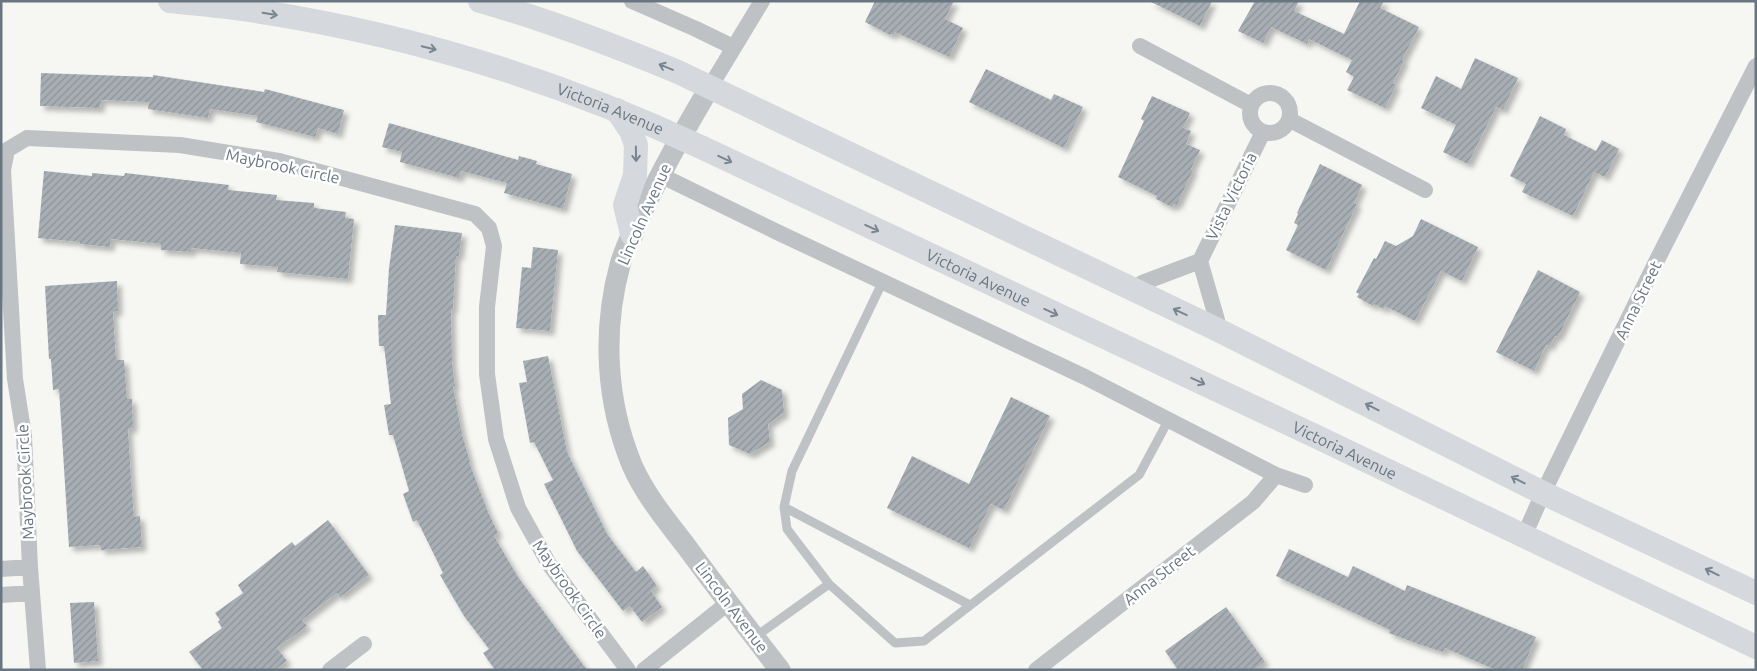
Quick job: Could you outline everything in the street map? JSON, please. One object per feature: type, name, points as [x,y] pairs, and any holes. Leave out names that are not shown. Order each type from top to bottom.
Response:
[{"type":"main road","name":"Victoria Avenue","points":[[170,1],[248,10],[338,26],[376,35],[433,49],[533,79],[617,110],[681,138],[1756,647]]},
{"type":"main road","points":[[480,1],[601,40],[678,72],[1214,328],[1543,493],[1756,593]]},
{"type":"main road","points":[[617,110],[632,131],[636,145],[635,175],[625,205],[632,234]]},
{"type":"street","points":[[632,1],[733,47]]},
{"type":"street","name":"Lincoln Avenue","points":[[762,1],[733,47],[660,175],[632,234],[620,264],[612,300],[608,360],[620,430],[633,466],[653,501],[780,670]]},
{"type":"street","points":[[1140,46],[1251,105]]},
{"type":"street","name":"Anna Street","points":[[1524,536],[1543,493],[1653,269],[1756,66]]},
{"type":"street","points":[[1262,93],[1278,93],[1289,104],[1290,120],[1279,132],[1263,132],[1251,121],[1251,105],[1262,93]]},
{"type":"street","points":[[1290,120],[1425,190]]},
{"type":"street","name":"Vista Victoria","points":[[1214,328],[1217,320],[1200,261],[1263,132]]},
{"type":"street","name":"Maybrook Circle","points":[[38,670],[30,567],[24,436],[15,380],[3,170],[7,150],[27,138],[180,145],[278,161],[476,214],[489,228],[494,246],[487,307],[487,374],[496,439],[518,508],[549,564],[628,670]]},
{"type":"street","points":[[660,175],[1085,377],[1276,475],[1305,485]]},
{"type":"street","name":"Vista Victoria","points":[[1134,291],[1142,283],[1200,261]]},
{"type":"street","name":"Anna Street","points":[[1036,670],[1253,502],[1276,475]]},
{"type":"street","points":[[1,569],[30,567]]},
{"type":"street","points":[[1,595],[32,593]]},
{"type":"street","points":[[644,670],[728,603]]},
{"type":"street","points":[[330,670],[364,644]]},
{"type":"lane","points":[[883,281],[792,471],[784,507],[788,529],[829,584],[895,643],[924,641],[1140,474],[1169,419]]},
{"type":"lane","points":[[784,507],[970,605]]},
{"type":"lane","points":[[755,637],[829,584]]},
{"type":"building","points":[[875,1],[954,1],[945,19],[963,28],[949,57],[895,32],[894,35],[890,35],[865,22]]},
{"type":"building","points":[[1149,1],[1212,1],[1200,26]]},
{"type":"building","points":[[1255,1],[1299,1],[1294,11],[1344,34],[1360,1],[1384,1],[1380,8],[1419,27],[1402,60],[1404,61],[1393,83],[1396,85],[1385,108],[1347,90],[1354,77],[1346,72],[1352,60],[1309,39],[1307,44],[1271,27],[1263,43],[1238,31]]},
{"type":"building","points":[[1475,58],[1518,78],[1503,110],[1496,107],[1468,164],[1443,152],[1456,125],[1421,108],[1436,76],[1461,89]]},
{"type":"building","points":[[986,69],[1051,100],[1054,94],[1083,107],[1064,148],[969,102]]},
{"type":"building","points":[[41,73],[153,77],[153,75],[264,92],[265,89],[344,110],[338,134],[318,128],[315,137],[256,122],[258,116],[210,109],[208,118],[148,109],[149,102],[101,100],[100,108],[40,106]]},
{"type":"building","points":[[1152,96],[1190,113],[1183,128],[1191,131],[1186,144],[1200,150],[1177,205],[1174,204],[1172,207],[1156,199],[1157,196],[1118,177],[1144,121],[1141,119]]},
{"type":"building","points":[[1540,116],[1566,129],[1564,135],[1596,151],[1602,140],[1619,149],[1605,177],[1594,172],[1573,216],[1522,192],[1526,184],[1510,176]]},
{"type":"building","points":[[389,123],[518,160],[519,156],[537,161],[536,164],[572,174],[563,209],[504,193],[507,183],[461,171],[459,178],[400,162],[402,152],[382,147]]},
{"type":"building","points":[[1320,164],[1362,185],[1354,203],[1357,204],[1326,270],[1286,250],[1298,225],[1294,223],[1297,213]]},
{"type":"building","points":[[44,171],[92,176],[92,173],[124,176],[125,173],[229,185],[228,190],[277,195],[276,200],[314,203],[314,208],[346,212],[345,218],[354,219],[348,279],[277,272],[278,267],[240,264],[241,253],[192,248],[191,252],[161,250],[161,244],[111,239],[110,247],[38,238]]},
{"type":"building","points":[[1421,219],[1478,247],[1462,281],[1441,271],[1415,321],[1385,306],[1384,309],[1374,304],[1373,306],[1357,297],[1359,294],[1356,292],[1385,241],[1396,246],[1413,236]]},
{"type":"building","points":[[395,225],[462,233],[459,256],[456,256],[453,309],[451,309],[452,362],[455,386],[453,386],[469,462],[498,533],[494,536],[518,577],[587,670],[495,670],[483,653],[489,649],[464,616],[440,575],[443,573],[417,520],[413,522],[403,494],[409,491],[393,435],[389,435],[384,405],[391,404],[384,346],[379,346],[378,315],[386,315],[389,268]]},
{"type":"building","points":[[533,247],[558,250],[550,331],[516,328],[522,267],[531,268]]},
{"type":"building","points":[[1538,270],[1580,292],[1558,337],[1555,336],[1550,346],[1546,345],[1534,371],[1496,352]]},
{"type":"building","points":[[117,281],[118,311],[113,312],[116,360],[124,360],[127,399],[132,399],[133,428],[128,429],[131,478],[134,517],[140,516],[142,547],[101,550],[100,545],[69,547],[59,389],[53,390],[51,359],[49,359],[45,286]]},
{"type":"building","points":[[548,356],[567,452],[607,534],[636,572],[643,566],[657,586],[651,591],[662,607],[642,622],[630,606],[623,611],[577,551],[544,484],[553,480],[534,442],[530,443],[519,383],[527,382],[523,361]]},
{"type":"building","points":[[761,380],[782,390],[784,413],[768,424],[770,442],[750,454],[729,445],[728,418],[743,409],[742,394]]},
{"type":"building","points":[[1011,397],[1050,416],[1004,510],[991,504],[969,548],[887,508],[912,456],[969,484]]},
{"type":"building","points":[[328,520],[369,575],[340,597],[337,593],[302,620],[307,626],[277,648],[287,661],[275,670],[203,670],[189,652],[222,628],[218,622],[220,620],[215,613],[243,593],[238,585],[292,542],[295,546]]},
{"type":"building","points":[[1289,549],[1348,577],[1353,566],[1405,591],[1407,585],[1536,637],[1522,670],[1496,670],[1445,648],[1443,652],[1389,633],[1390,630],[1276,576]]},
{"type":"building","points":[[94,602],[98,661],[74,663],[70,603]]},
{"type":"building","points":[[1226,607],[1265,662],[1253,670],[1178,670],[1165,651]]}]
